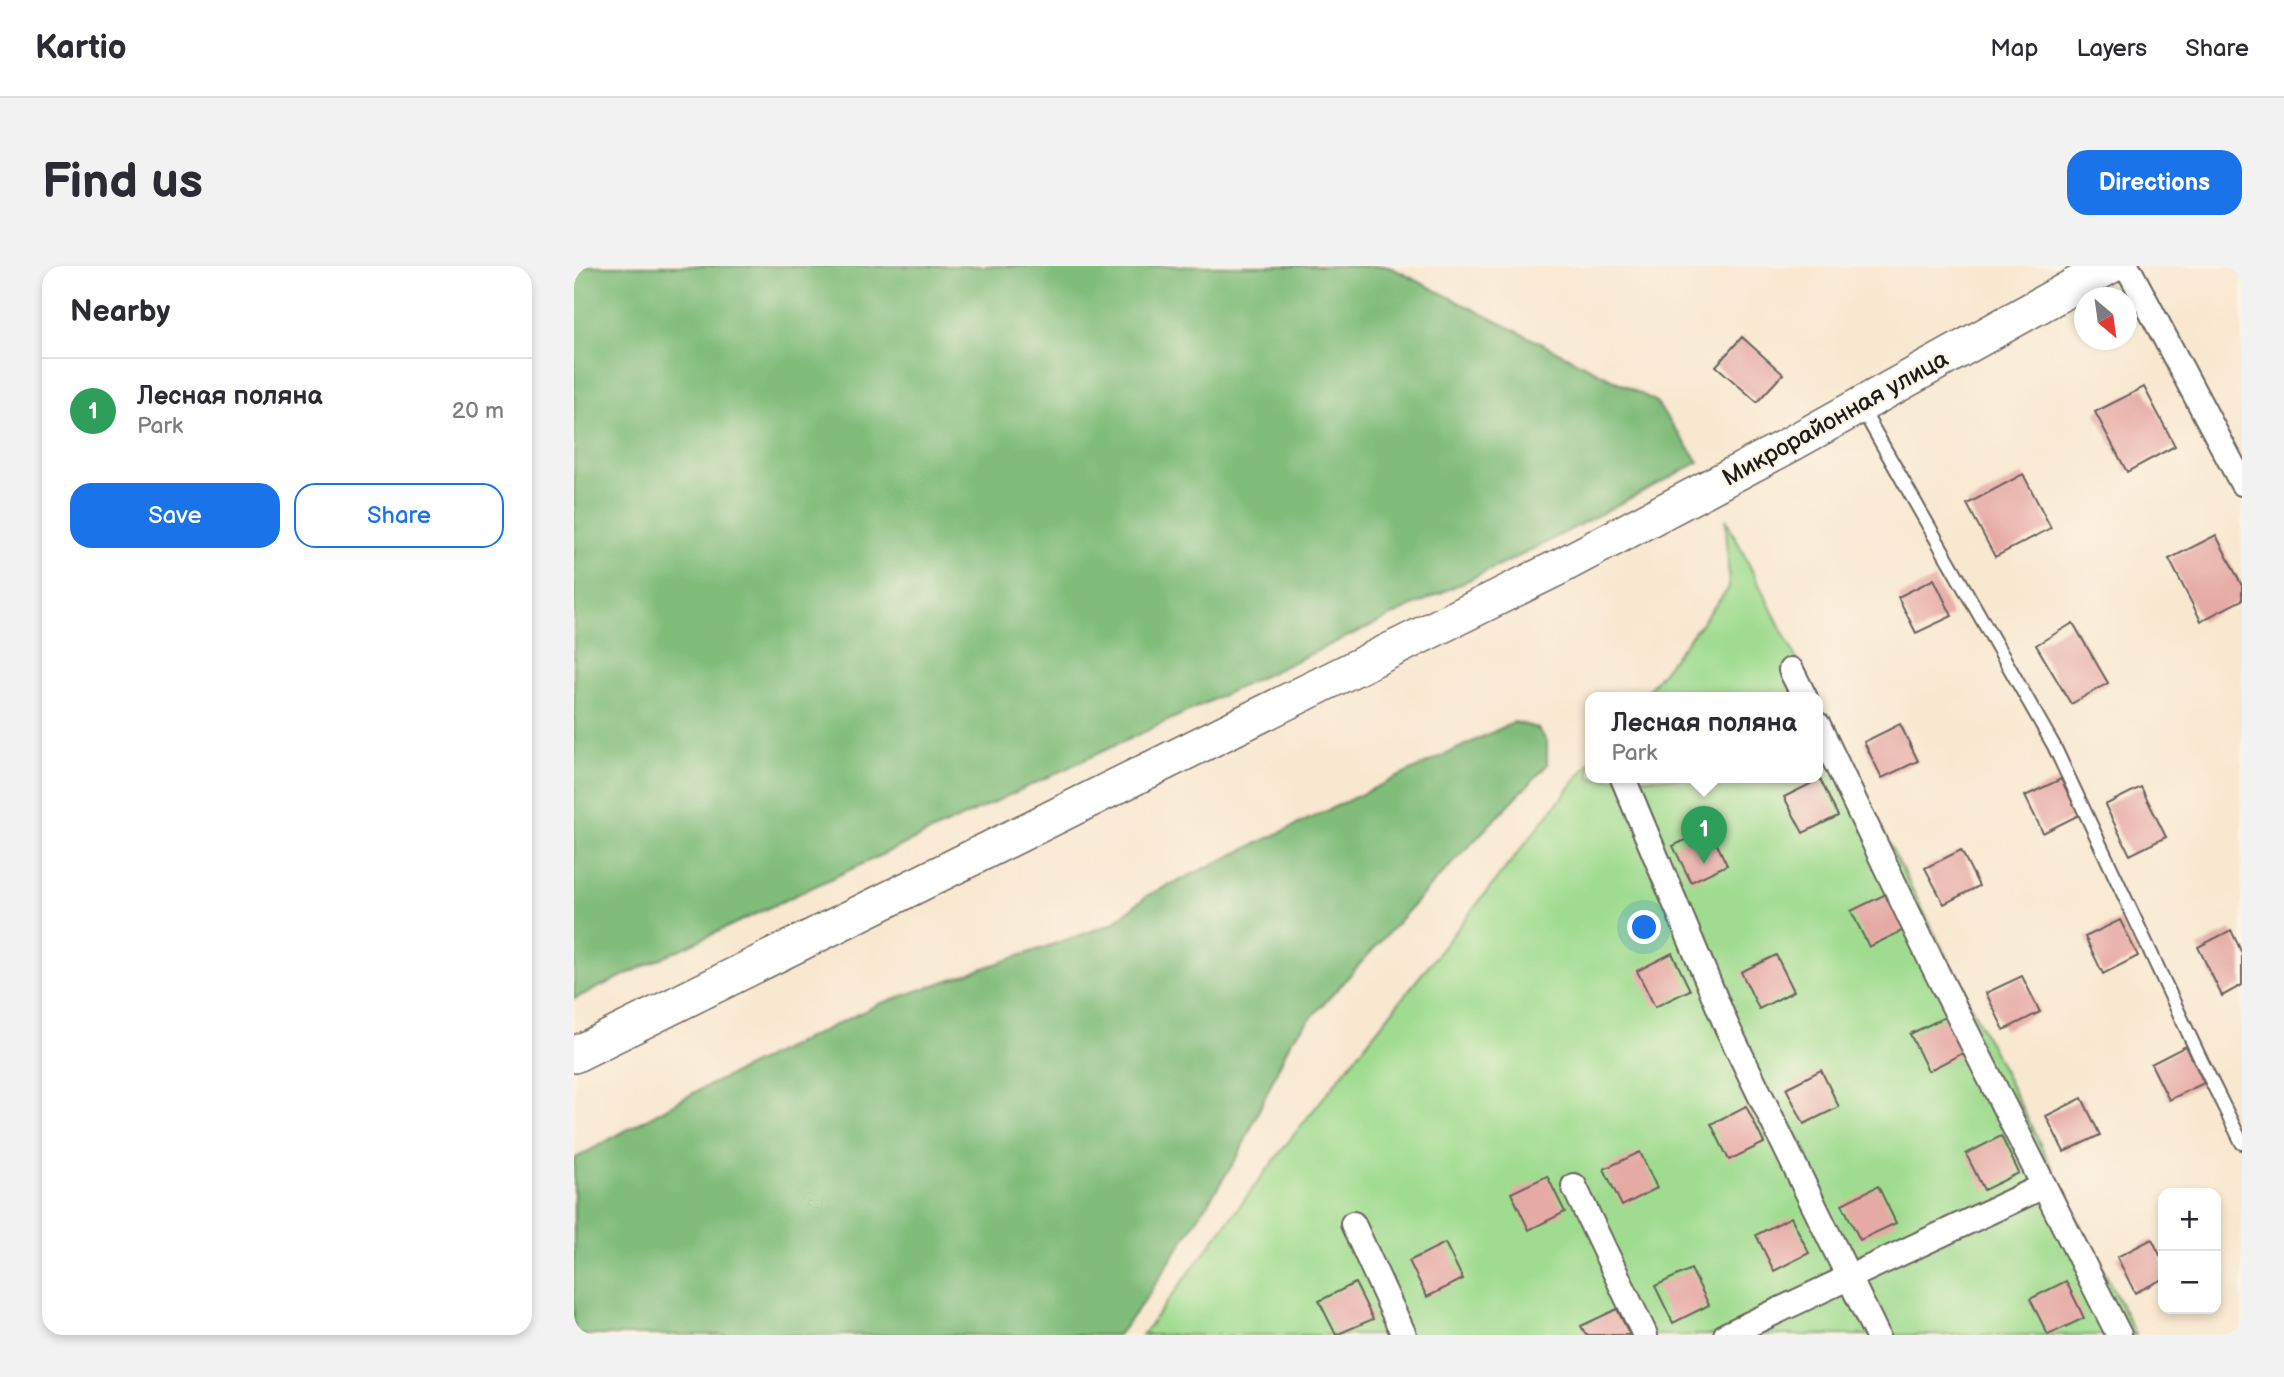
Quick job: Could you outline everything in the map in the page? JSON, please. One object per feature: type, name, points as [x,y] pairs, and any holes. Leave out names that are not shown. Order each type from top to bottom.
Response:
[{"type":"street","name":"Микрорайонная улица","points":[[574,1055],[1559,567],[1860,405],[2110,266]]},
{"type":"street","points":[[2127,266],[2242,483]]},
{"type":"street","points":[[1791,670],[1802,692]]},
{"type":"street","points":[[1823,735],[1926,950],[2119,1335]]},
{"type":"street","points":[[1625,783],[1727,1027],[1877,1335]]},
{"type":"street","points":[[1574,1185],[1645,1335]]},
{"type":"street","points":[[1726,1335],[2044,1186]]},
{"type":"street","points":[[1353,1224],[1404,1335]]},
{"type":"lane","points":[[1860,405],[2054,746],[2242,1143]]},
{"type":"green space","points":[[574,266],[1388,266],[1655,401],[1699,462],[1526,553],[574,999]]},
{"type":"green space","points":[[1726,519],[1813,692],[1647,692],[1729,588]]},
{"type":"green space","points":[[1823,712],[2136,1335],[1142,1335],[1289,1141],[1585,768],[1585,783],[1823,783]]},
{"type":"green space","points":[[1514,722],[1537,728],[1547,741],[1547,765],[1426,891],[1291,1040],[1238,1156],[1147,1297],[1118,1335],[574,1335],[574,1159],[699,1090],[879,1004],[1112,924],[1148,895]]},
{"type":"building","points":[[1742,337],[1783,374],[1757,402],[1716,366]]},
{"type":"building","points":[[2144,387],[2175,446],[2127,472],[2095,412]]},
{"type":"building","points":[[2023,474],[2051,528],[1995,557],[1967,504]]},
{"type":"building","points":[[2216,535],[2242,586],[2242,600],[2201,621],[2169,559]]},
{"type":"building","points":[[1934,579],[1952,616],[1916,633],[1898,597]]},
{"type":"building","points":[[2073,623],[2108,683],[2071,704],[2036,645]]},
{"type":"building","points":[[1900,724],[1918,761],[1882,778],[1864,742]]},
{"type":"building","points":[[2061,779],[2079,815],[2043,833],[2025,796]]},
{"type":"building","points":[[1812,783],[1822,783],[1838,816],[1803,833],[1784,797]]},
{"type":"building","points":[[2141,787],[2166,837],[2130,855],[2105,805]]},
{"type":"building","points":[[1709,828],[1727,865],[1691,882],[1673,846]]},
{"type":"building","points":[[1961,850],[1979,886],[1944,904],[1925,868]]},
{"type":"building","points":[[1886,894],[1904,930],[1869,947],[1851,911]]},
{"type":"building","points":[[2120,920],[2138,956],[2103,974],[2085,937]]},
{"type":"building","points":[[2231,930],[2242,953],[2242,985],[2222,996],[2198,947]]},
{"type":"building","points":[[1672,953],[1690,990],[1655,1007],[1637,971]]},
{"type":"building","points":[[1776,955],[1794,991],[1759,1009],[1741,972]]},
{"type":"building","points":[[2022,976],[2040,1012],[2004,1030],[1986,993]]},
{"type":"building","points":[[1945,1017],[1963,1053],[1928,1071],[1910,1034]]},
{"type":"building","points":[[2186,1046],[2204,1083],[2169,1100],[2151,1064]]},
{"type":"building","points":[[1821,1070],[1839,1107],[1804,1124],[1786,1088]]},
{"type":"building","points":[[2082,1098],[2100,1135],[2064,1152],[2046,1116]]},
{"type":"building","points":[[1746,1106],[1764,1143],[1729,1160],[1711,1124]]},
{"type":"building","points":[[2001,1136],[2019,1173],[1984,1190],[1966,1154]]},
{"type":"building","points":[[1640,1152],[1657,1188],[1622,1206],[1604,1169]]},
{"type":"building","points":[[1547,1176],[1565,1212],[1529,1230],[1511,1193]]},
{"type":"building","points":[[1878,1186],[1896,1223],[1860,1240],[1842,1204]]},
{"type":"building","points":[[1791,1217],[1809,1253],[1774,1271],[1756,1235]]},
{"type":"building","points":[[2152,1239],[2158,1251],[2158,1282],[2135,1293],[2117,1257]]},
{"type":"building","points":[[1445,1243],[1463,1279],[1427,1297],[1409,1261]]},
{"type":"building","points":[[1691,1269],[1709,1305],[1673,1323],[1655,1286]]},
{"type":"building","points":[[2066,1281],[2084,1318],[2048,1335],[2030,1299]]},
{"type":"building","points":[[1355,1283],[1373,1319],[1336,1335],[1319,1301]]},
{"type":"building","points":[[1617,1309],[1630,1335],[1586,1335],[1581,1326]]},
{"type":"place","name":"Лесная поляна","points":[[1704,864]]}]
